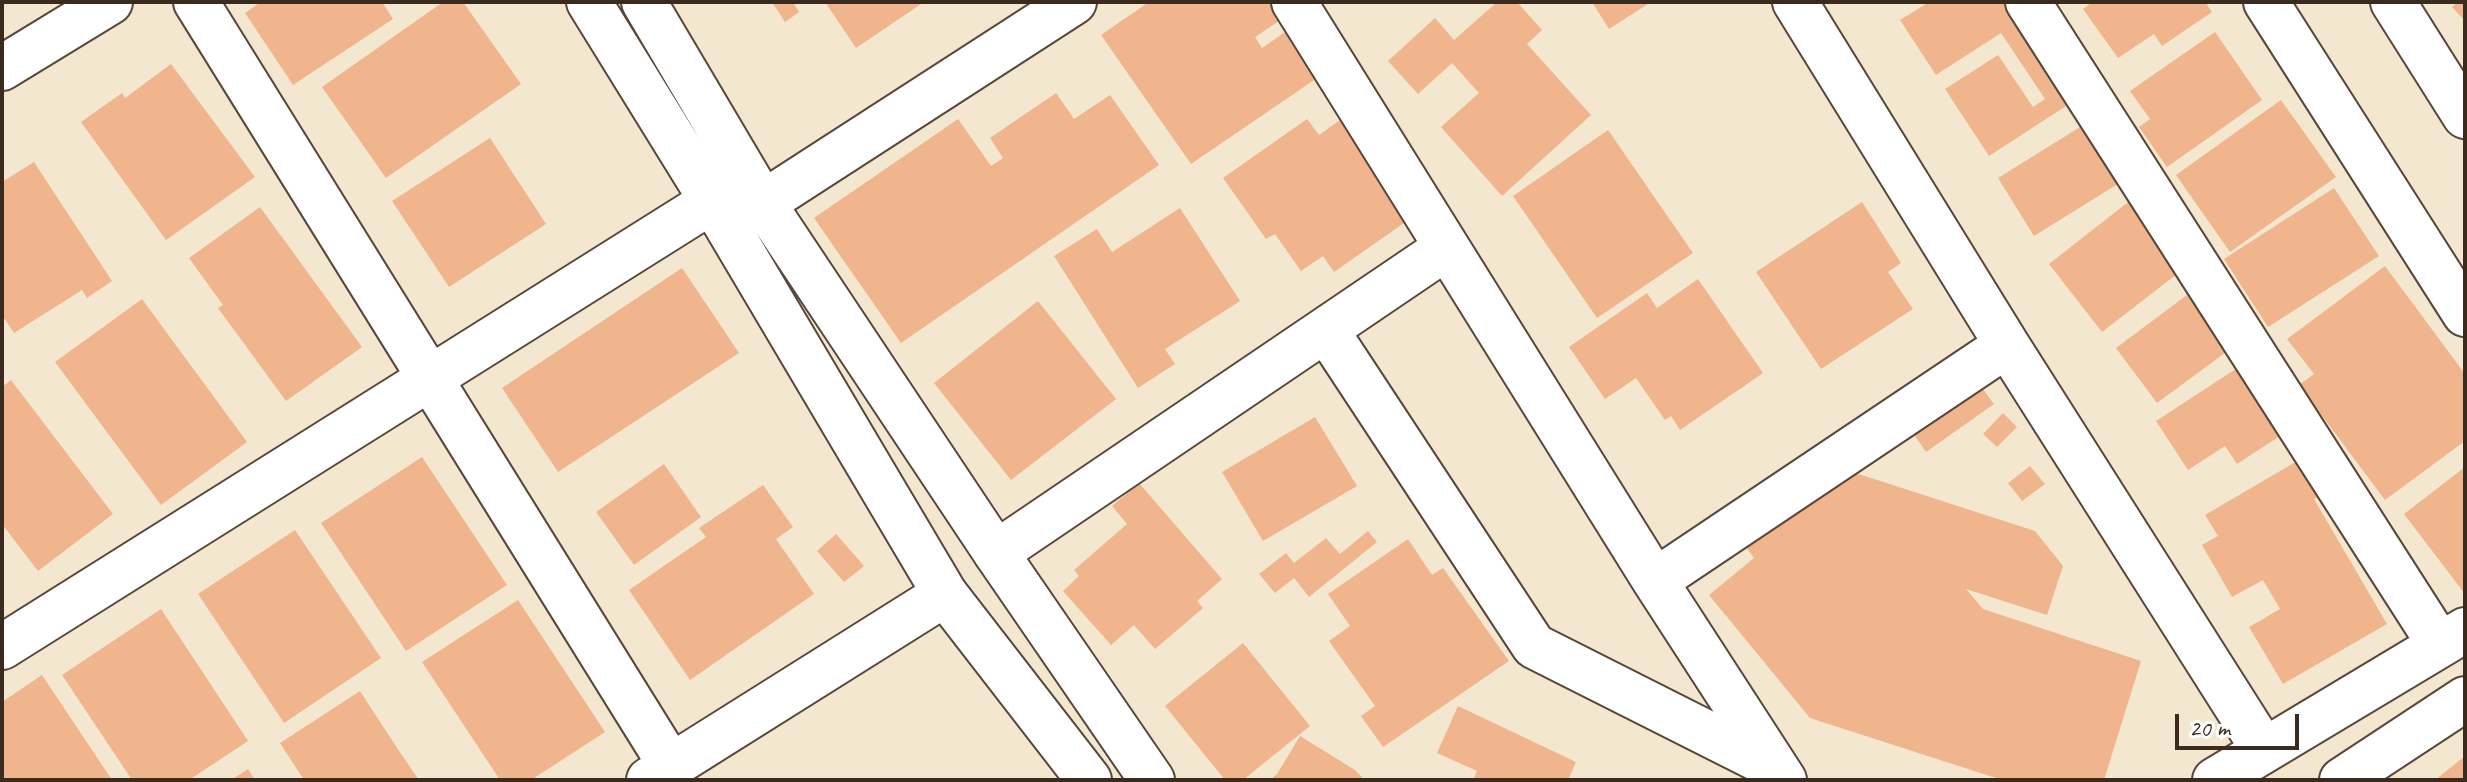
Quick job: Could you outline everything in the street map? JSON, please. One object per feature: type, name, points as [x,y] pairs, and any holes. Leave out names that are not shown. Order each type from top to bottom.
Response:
[{"type":"street","points":[[7,54],[110,2]]},
{"type":"street","points":[[196,2],[430,378],[660,773],[945,594]]},
{"type":"street","points":[[589,2],[712,201],[945,594],[1089,780]]},
{"type":"street","points":[[644,2],[763,203],[996,553],[1152,780]]},
{"type":"street","points":[[763,203],[1074,2]]},
{"type":"street","points":[[1294,2],[1655,581],[1780,774]]},
{"type":"street","points":[[2028,2],[2452,637],[2215,780]]},
{"type":"street","points":[[2266,2],[2465,314]]},
{"type":"street","points":[[2393,2],[2465,116]]},
{"type":"street","points":[[1805,6],[2007,345],[2264,750]]},
{"type":"street","points":[[2,647],[712,201]]},
{"type":"street","points":[[996,553],[1446,248]]},
{"type":"street","points":[[1326,330],[1534,646],[1780,774]]},
{"type":"street","points":[[1655,581],[2007,345]]},
{"type":"street","points":[[2342,780],[2465,699]]},
{"type":"building","points":[[261,2],[382,2],[393,19],[293,85],[245,13]]},
{"type":"building","points":[[443,2],[463,2],[521,84],[386,178],[322,87]]},
{"type":"building","points":[[772,2],[793,2],[799,12],[785,22]]},
{"type":"building","points":[[825,2],[924,2],[856,48]]},
{"type":"building","points":[[1149,2],[1275,2],[1285,17],[1255,37],[1262,48],[1288,30],[1320,76],[1191,164],[1101,35]]},
{"type":"building","points":[[1497,2],[1517,2],[1542,30],[1527,44],[1591,115],[1502,196],[1441,127],[1479,93],[1452,63],[1418,94],[1388,61],[1435,18],[1454,40]]},
{"type":"building","points":[[1592,2],[1651,2],[1609,29]]},
{"type":"building","points":[[1925,2],[2018,2],[2080,97],[1989,156],[1945,89],[1998,55],[2033,107],[2045,99],[2001,33],[1936,75],[1900,20]]},
{"type":"building","points":[[2093,2],[2205,2],[2212,12],[2162,46],[2154,34],[2118,58],[2083,9]]},
{"type":"building","points":[[2458,2],[2465,2],[2465,21],[2452,7]]},
{"type":"building","points":[[2215,32],[2262,100],[2167,167],[2139,127],[2150,119],[2130,91]]},
{"type":"building","points":[[171,64],[255,177],[166,240],[81,122],[122,93],[125,98]]},
{"type":"building","points":[[1056,93],[1074,119],[1110,95],[1159,165],[901,343],[814,218],[958,119],[991,166],[1003,158],[990,138]]},
{"type":"building","points":[[2281,100],[2336,177],[2230,252],[2176,175]]},
{"type":"building","points":[[1343,118],[1414,216],[1334,272],[1323,256],[1301,271],[1275,234],[1266,239],[1223,178],[1307,119],[1319,135]]},
{"type":"building","points":[[2085,124],[2121,182],[2034,236],[1998,178]]},
{"type":"building","points":[[1608,130],[1693,253],[1597,318],[1513,196]]},
{"type":"building","points":[[490,138],[546,224],[449,287],[392,201]]},
{"type":"building","points":[[34,162],[112,281],[87,298],[82,290],[14,333],[2,315],[2,182]]},
{"type":"building","points":[[2334,188],[2379,256],[2268,327],[2224,259]]},
{"type":"building","points":[[2132,199],[2186,267],[2102,332],[2049,264]]},
{"type":"building","points":[[1862,202],[1901,263],[1888,272],[1913,309],[1821,369],[1756,272]]},
{"type":"building","points":[[260,207],[362,347],[286,401],[218,308],[223,305],[189,258]]},
{"type":"building","points":[[1180,208],[1240,301],[1165,349],[1175,364],[1138,388],[1054,256],[1097,229],[1112,252]]},
{"type":"building","points":[[2385,266],[2465,374],[2465,441],[2385,500],[2299,385],[2314,374],[2287,339]]},
{"type":"building","points":[[682,268],[739,353],[558,472],[502,388]]},
{"type":"building","points":[[1698,279],[1763,373],[1680,430],[1671,416],[1665,420],[1636,378],[1605,399],[1569,347],[1647,293],[1657,308]]},
{"type":"building","points":[[2191,292],[2233,347],[2157,403],[2116,348]]},
{"type":"building","points":[[142,299],[247,442],[161,505],[55,362]]},
{"type":"building","points":[[1038,301],[1116,399],[1011,480],[934,383]]},
{"type":"building","points":[[2245,363],[2289,430],[2237,464],[2225,446],[2188,470],[2156,421]]},
{"type":"building","points":[[1974,377],[1994,404],[1926,452],[1906,423]]},
{"type":"building","points":[[11,380],[113,514],[38,571],[2,524],[2,387]]},
{"type":"building","points":[[2003,413],[2017,427],[1997,447],[1983,434]]},
{"type":"building","points":[[1315,417],[1357,486],[1263,541],[1222,472]]},
{"type":"building","points":[[422,457],[507,585],[406,651],[321,523]]},
{"type":"building","points":[[2304,457],[2324,493],[2314,499],[2387,624],[2283,684],[2249,627],[2280,609],[2263,580],[2232,597],[2202,545],[2218,536],[2205,515]]},
{"type":"building","points":[[664,464],[701,517],[634,565],[596,512]]},
{"type":"building","points":[[2030,466],[2045,484],[2022,501],[2008,483]]},
{"type":"building","points":[[1837,467],[2035,531],[2063,566],[2047,615],[1966,589],[1983,609],[2141,661],[2104,780],[2002,780],[1810,718],[1709,595],[1754,558],[1743,543]]},
{"type":"building","points":[[2465,467],[2465,594],[2404,514]]},
{"type":"building","points":[[1139,483],[1222,579],[1197,601],[1203,608],[1155,649],[1134,625],[1111,645],[1063,591],[1079,576],[1074,570],[1127,524],[1112,506]]},
{"type":"building","points":[[763,485],[793,527],[776,539],[814,594],[690,680],[629,590],[706,537],[699,528]]},
{"type":"building","points":[[295,530],[381,658],[284,723],[198,594]]},
{"type":"building","points":[[1368,531],[1377,542],[1309,597],[1294,578],[1275,593],[1259,574],[1286,553],[1294,563],[1326,538],[1340,554]]},
{"type":"building","points":[[836,534],[864,566],[844,582],[817,551]]},
{"type":"building","points":[[1408,539],[1432,575],[1443,568],[1509,661],[1383,747],[1361,716],[1375,706],[1329,641],[1350,626],[1328,594]]},
{"type":"building","points":[[518,600],[605,732],[531,780],[500,780],[422,662]]},
{"type":"building","points":[[161,609],[248,741],[189,780],[132,780],[62,675]]},
{"type":"building","points":[[1243,643],[1310,726],[1243,780],[1225,780],[1165,706]]},
{"type":"building","points":[[42,675],[112,780],[2,780],[2,702]]},
{"type":"building","points":[[360,691],[419,780],[304,780],[280,743]]},
{"type":"building","points":[[1458,706],[1576,762],[1568,780],[1473,780],[1477,771],[1437,753]]},
{"type":"building","points":[[1300,736],[1355,770],[1365,780],[1270,780],[1277,774]]},
{"type":"building","points":[[2465,756],[2465,780],[2435,780]]},
{"type":"building","points":[[248,769],[255,780],[231,780]]}]
